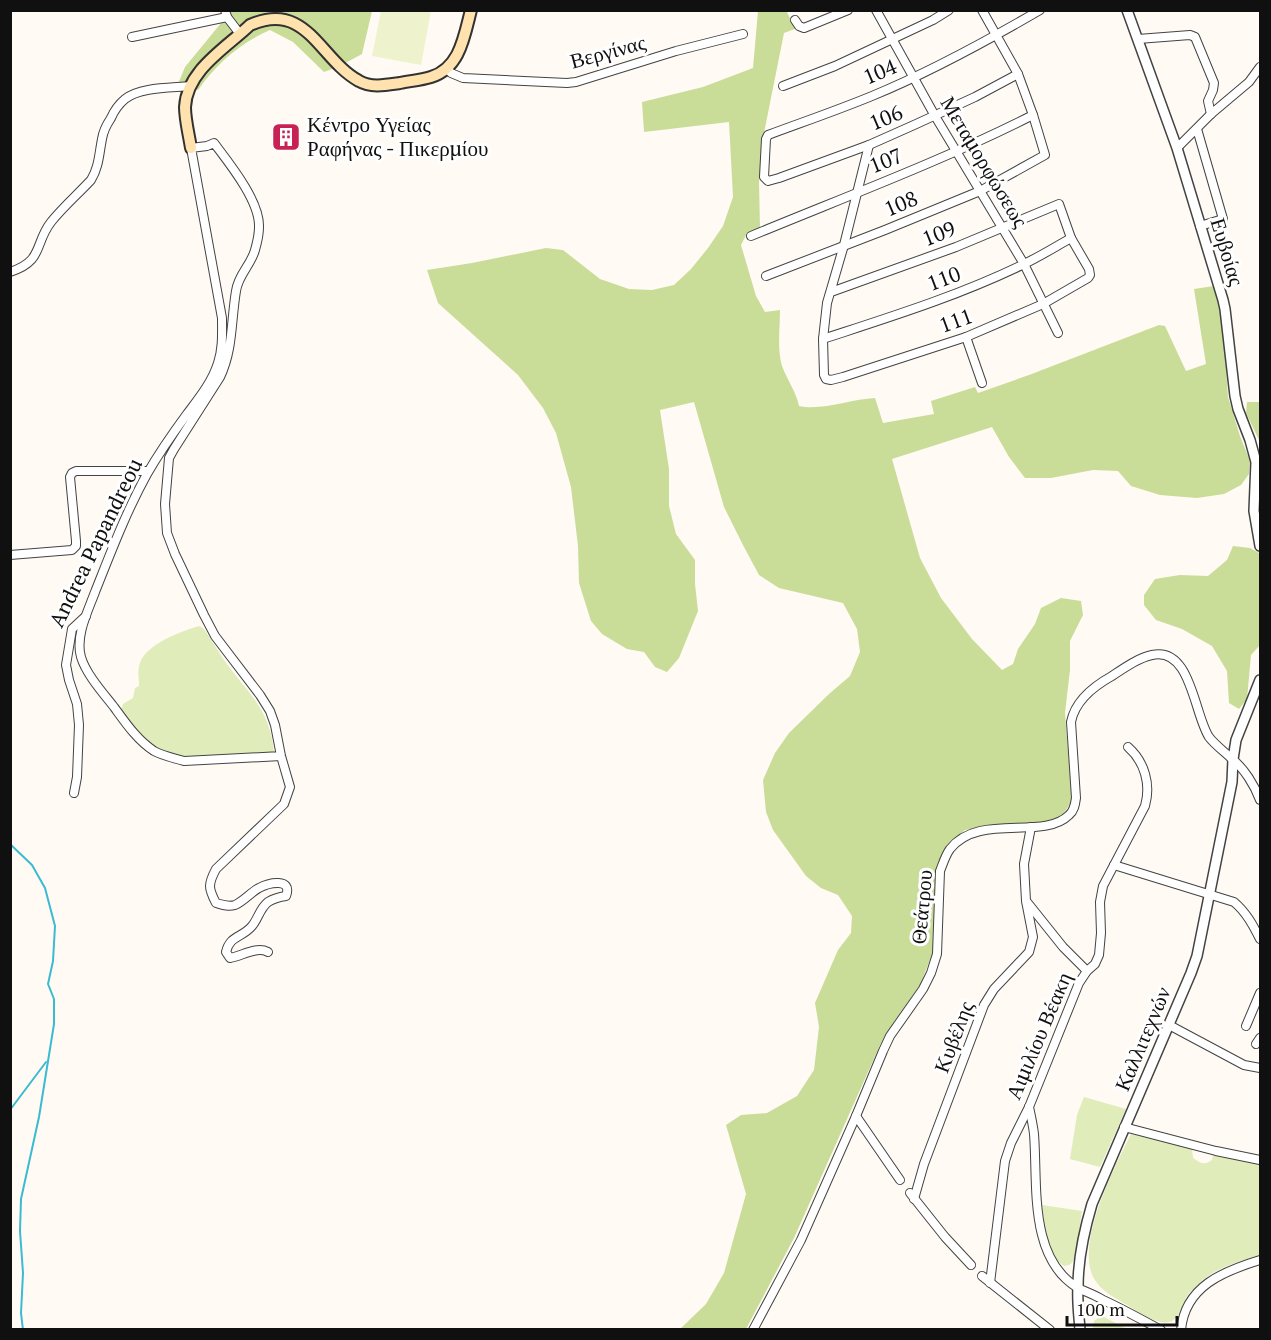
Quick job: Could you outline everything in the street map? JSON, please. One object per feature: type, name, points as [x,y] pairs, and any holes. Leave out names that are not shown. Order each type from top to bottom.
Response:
[{"type":"main road","points":[[191,148],[185,109],[190,86],[208,61],[250,25],[262,18],[274,16],[292,18],[301,22],[340,66],[360,82],[381,85],[430,77],[447,69],[460,50],[471,10]]},
{"type":"street","points":[[795,20],[799,26],[804,28],[848,10]]},
{"type":"street","name":"Μεταμορφώσεως","points":[[876,10],[935,116],[1024,264],[1058,333]]},
{"type":"street","points":[[783,86],[835,66],[933,20],[949,10]]},
{"type":"street","points":[[982,10],[1018,74],[1033,115]]},
{"type":"street","name":"104","points":[[764,177],[768,135],[914,78],[1040,10]]},
{"type":"street","name":"Ευβοίας","points":[[1127,10],[1177,148],[1225,309],[1235,396],[1256,462],[1254,511],[1260,546]]},
{"type":"street","points":[[132,37],[226,14],[240,34]]},
{"type":"street","name":"Βεργίνας","points":[[447,69],[463,78],[576,82],[676,51],[743,34]]},
{"type":"street","points":[[1138,39],[1190,35],[1195,37],[1214,83],[1208,101],[1211,114]]},
{"type":"street","points":[[1177,148],[1211,114],[1249,82],[1260,67]]},
{"type":"street","name":"106","points":[[764,177],[768,181],[779,178],[869,145],[935,116],[1018,74]]},
{"type":"street","points":[[10,272],[31,261],[51,222],[92,180],[98,166],[102,138],[119,104],[125,98],[138,93],[190,86]]},
{"type":"street","name":"107","points":[[751,236],[900,176],[1033,115]]},
{"type":"street","name":"108","points":[[766,276],[980,191],[1045,155],[1033,115]]},
{"type":"street","points":[[1197,129],[1223,219],[1200,226]]},
{"type":"street","points":[[191,148],[213,143],[249,195],[260,226],[252,258],[239,279],[236,291],[232,336],[225,367],[170,458],[165,518],[167,533],[175,554],[215,636],[270,711],[290,786],[284,804],[216,869],[210,881],[210,891],[216,903],[226,906],[235,905],[261,887],[275,882],[281,882],[286,886],[288,891],[286,896],[265,904],[252,927],[233,939],[226,952],[230,958],[254,951],[268,952]]},
{"type":"street","points":[[823,339],[827,303],[869,145]]},
{"type":"street","name":"Andrea Papandreou","points":[[74,792],[77,777],[79,725],[77,704],[66,665],[72,628],[86,616],[136,494],[148,471],[210,380],[218,363],[222,343],[222,318],[191,148]]},
{"type":"street","name":"109","points":[[831,292],[956,247],[1059,204],[1071,238]]},
{"type":"street","name":"110","points":[[823,339],[975,286],[1024,264],[1071,238]]},
{"type":"street","name":"111","points":[[823,339],[824,375],[826,379],[831,380],[966,337],[1043,304],[1088,278],[1089,269],[1071,238]]},
{"type":"street","points":[[966,337],[982,383]]},
{"type":"street","points":[[10,555],[72,550],[76,542],[70,477],[72,473],[98,470],[148,471]]},
{"type":"street","points":[[86,616],[80,638],[81,657],[90,675],[124,721],[142,742],[154,751],[169,758],[184,761],[281,756]]},
{"type":"street","name":"Θεάτρου","points":[[753,1329],[801,1240],[890,1036],[931,973],[937,954],[940,871],[950,850],[967,835],[1017,826],[1052,824],[1071,814],[1077,798],[1071,732],[1073,711],[1079,702],[1103,681],[1153,654],[1163,654],[1173,658],[1180,665],[1209,737],[1227,756],[1233,759]]},
{"type":"street","points":[[1260,680],[1239,730],[1233,759],[1248,776],[1260,800]]},
{"type":"street","name":"Αιμιλίου Βέακη","points":[[990,1283],[1005,1161],[1073,995],[1079,982],[1095,964],[1099,955],[1100,902],[1103,886],[1148,796],[1142,764],[1136,753],[1128,747]]},
{"type":"street","name":"Καλλιτεχνών","points":[[1080,1329],[1077,1287],[1081,1248],[1092,1204],[1197,956],[1232,782],[1233,759]]},
{"type":"street","name":"Κυβέλης","points":[[971,1265],[912,1196],[984,1005],[994,989],[1032,946],[1034,937],[1026,901],[1024,864],[1031,827]]},
{"type":"street","points":[[1114,865],[1234,902],[1250,919],[1260,939]]},
{"type":"street","points":[[1026,901],[1063,947],[1087,972]]},
{"type":"street","points":[[1246,1026],[1260,993]]},
{"type":"street","points":[[1169,1025],[1244,1065],[1260,1068]]},
{"type":"street","points":[[1029,1107],[1034,1132],[1041,1230],[1048,1253],[1055,1266],[1077,1287],[1161,1329]]},
{"type":"street","points":[[856,1116],[900,1180]]},
{"type":"street","points":[[1124,1127],[1260,1160]]},
{"type":"street","points":[[1181,1329],[1190,1300],[1200,1289],[1215,1277],[1233,1268],[1260,1260]]},
{"type":"street","points":[[982,1276],[1050,1329]]},
{"type":"green space","points":[[786,10],[795,29],[784,33],[764,133],[759,182],[760,228],[747,233],[741,245],[756,296],[765,312],[780,310],[780,359],[799,406],[827,406],[875,398],[883,423],[934,414],[931,401],[975,387],[978,393],[1159,325],[1165,326],[1186,371],[1206,364],[1194,289],[1214,286],[1223,321],[1228,397],[1250,461],[1249,474],[1241,485],[1224,494],[1197,498],[1160,495],[1131,486],[1118,471],[1093,470],[1051,478],[1025,478],[1009,457],[992,427],[892,459],[920,558],[941,598],[972,639],[1002,670],[1013,664],[1018,649],[1035,624],[1041,608],[1061,598],[1081,601],[1083,615],[1070,641],[1070,670],[1065,713],[1072,799],[1064,812],[1051,821],[965,830],[946,846],[936,871],[933,952],[920,985],[880,1045],[794,1238],[746,1329],[680,1329],[706,1304],[724,1273],[746,1194],[726,1125],[741,1115],[767,1113],[797,1096],[814,1070],[819,1027],[815,1003],[838,950],[851,933],[852,916],[838,895],[821,888],[806,876],[773,830],[766,812],[763,780],[775,753],[789,733],[850,676],[860,652],[857,629],[843,603],[779,588],[759,575],[724,507],[694,402],[660,410],[669,469],[669,506],[676,534],[695,560],[698,611],[679,658],[667,672],[655,667],[644,652],[627,649],[602,634],[591,621],[579,583],[578,546],[571,487],[556,433],[543,408],[518,375],[438,303],[427,270],[546,248],[563,250],[600,279],[629,289],[652,290],[674,285],[691,269],[723,226],[733,197],[729,122],[644,132],[642,102],[703,87],[753,68],[758,11]]},
{"type":"green space","points":[[225,11],[372,11],[362,54],[340,66],[324,72],[293,42],[270,30],[249,41],[230,55],[198,90],[178,84],[185,67],[226,17]]},
{"type":"green space","points":[[381,11],[431,11],[421,65],[372,56]]},
{"type":"green space","points":[[1247,402],[1260,402],[1260,445],[1246,413]]},
{"type":"green space","points":[[1233,546],[1250,548],[1259,553],[1260,558],[1260,645],[1251,655],[1247,699],[1239,709],[1229,703],[1227,671],[1212,646],[1182,629],[1156,620],[1144,605],[1144,595],[1155,579],[1180,575],[1208,576],[1227,560]]},
{"type":"green space","points":[[199,626],[204,629],[224,660],[257,702],[268,724],[274,753],[186,758],[154,749],[143,739],[121,710],[123,704],[133,698],[135,688],[139,686],[139,666],[149,650],[165,639]]},
{"type":"green space","points":[[1084,1097],[1126,1109],[1100,1167],[1070,1159],[1077,1115]]},
{"type":"green space","points":[[1131,1134],[1192,1149],[1193,1158],[1202,1163],[1212,1160],[1213,1155],[1260,1163],[1260,1255],[1228,1266],[1205,1278],[1189,1293],[1176,1318],[1169,1322],[1147,1317],[1101,1288],[1090,1266],[1089,1248],[1099,1207]]},
{"type":"green space","points":[[1042,1205],[1082,1211],[1076,1252],[1069,1265],[1064,1266],[1053,1254]]},
{"type":"green space","points":[[1100,1317],[1127,1329],[1093,1329],[1094,1321]]},
{"type":"waterway","points":[[10,844],[32,865],[45,888],[55,926],[53,961],[48,984],[54,999],[54,1024],[39,1117],[21,1199],[23,1330]]},
{"type":"waterway","points":[[10,1110],[46,1062]]},
{"type":"place","name":"Κέντρο Υγείας Ραφήνας - Πικερμίου","points":[[286,137]]}]
